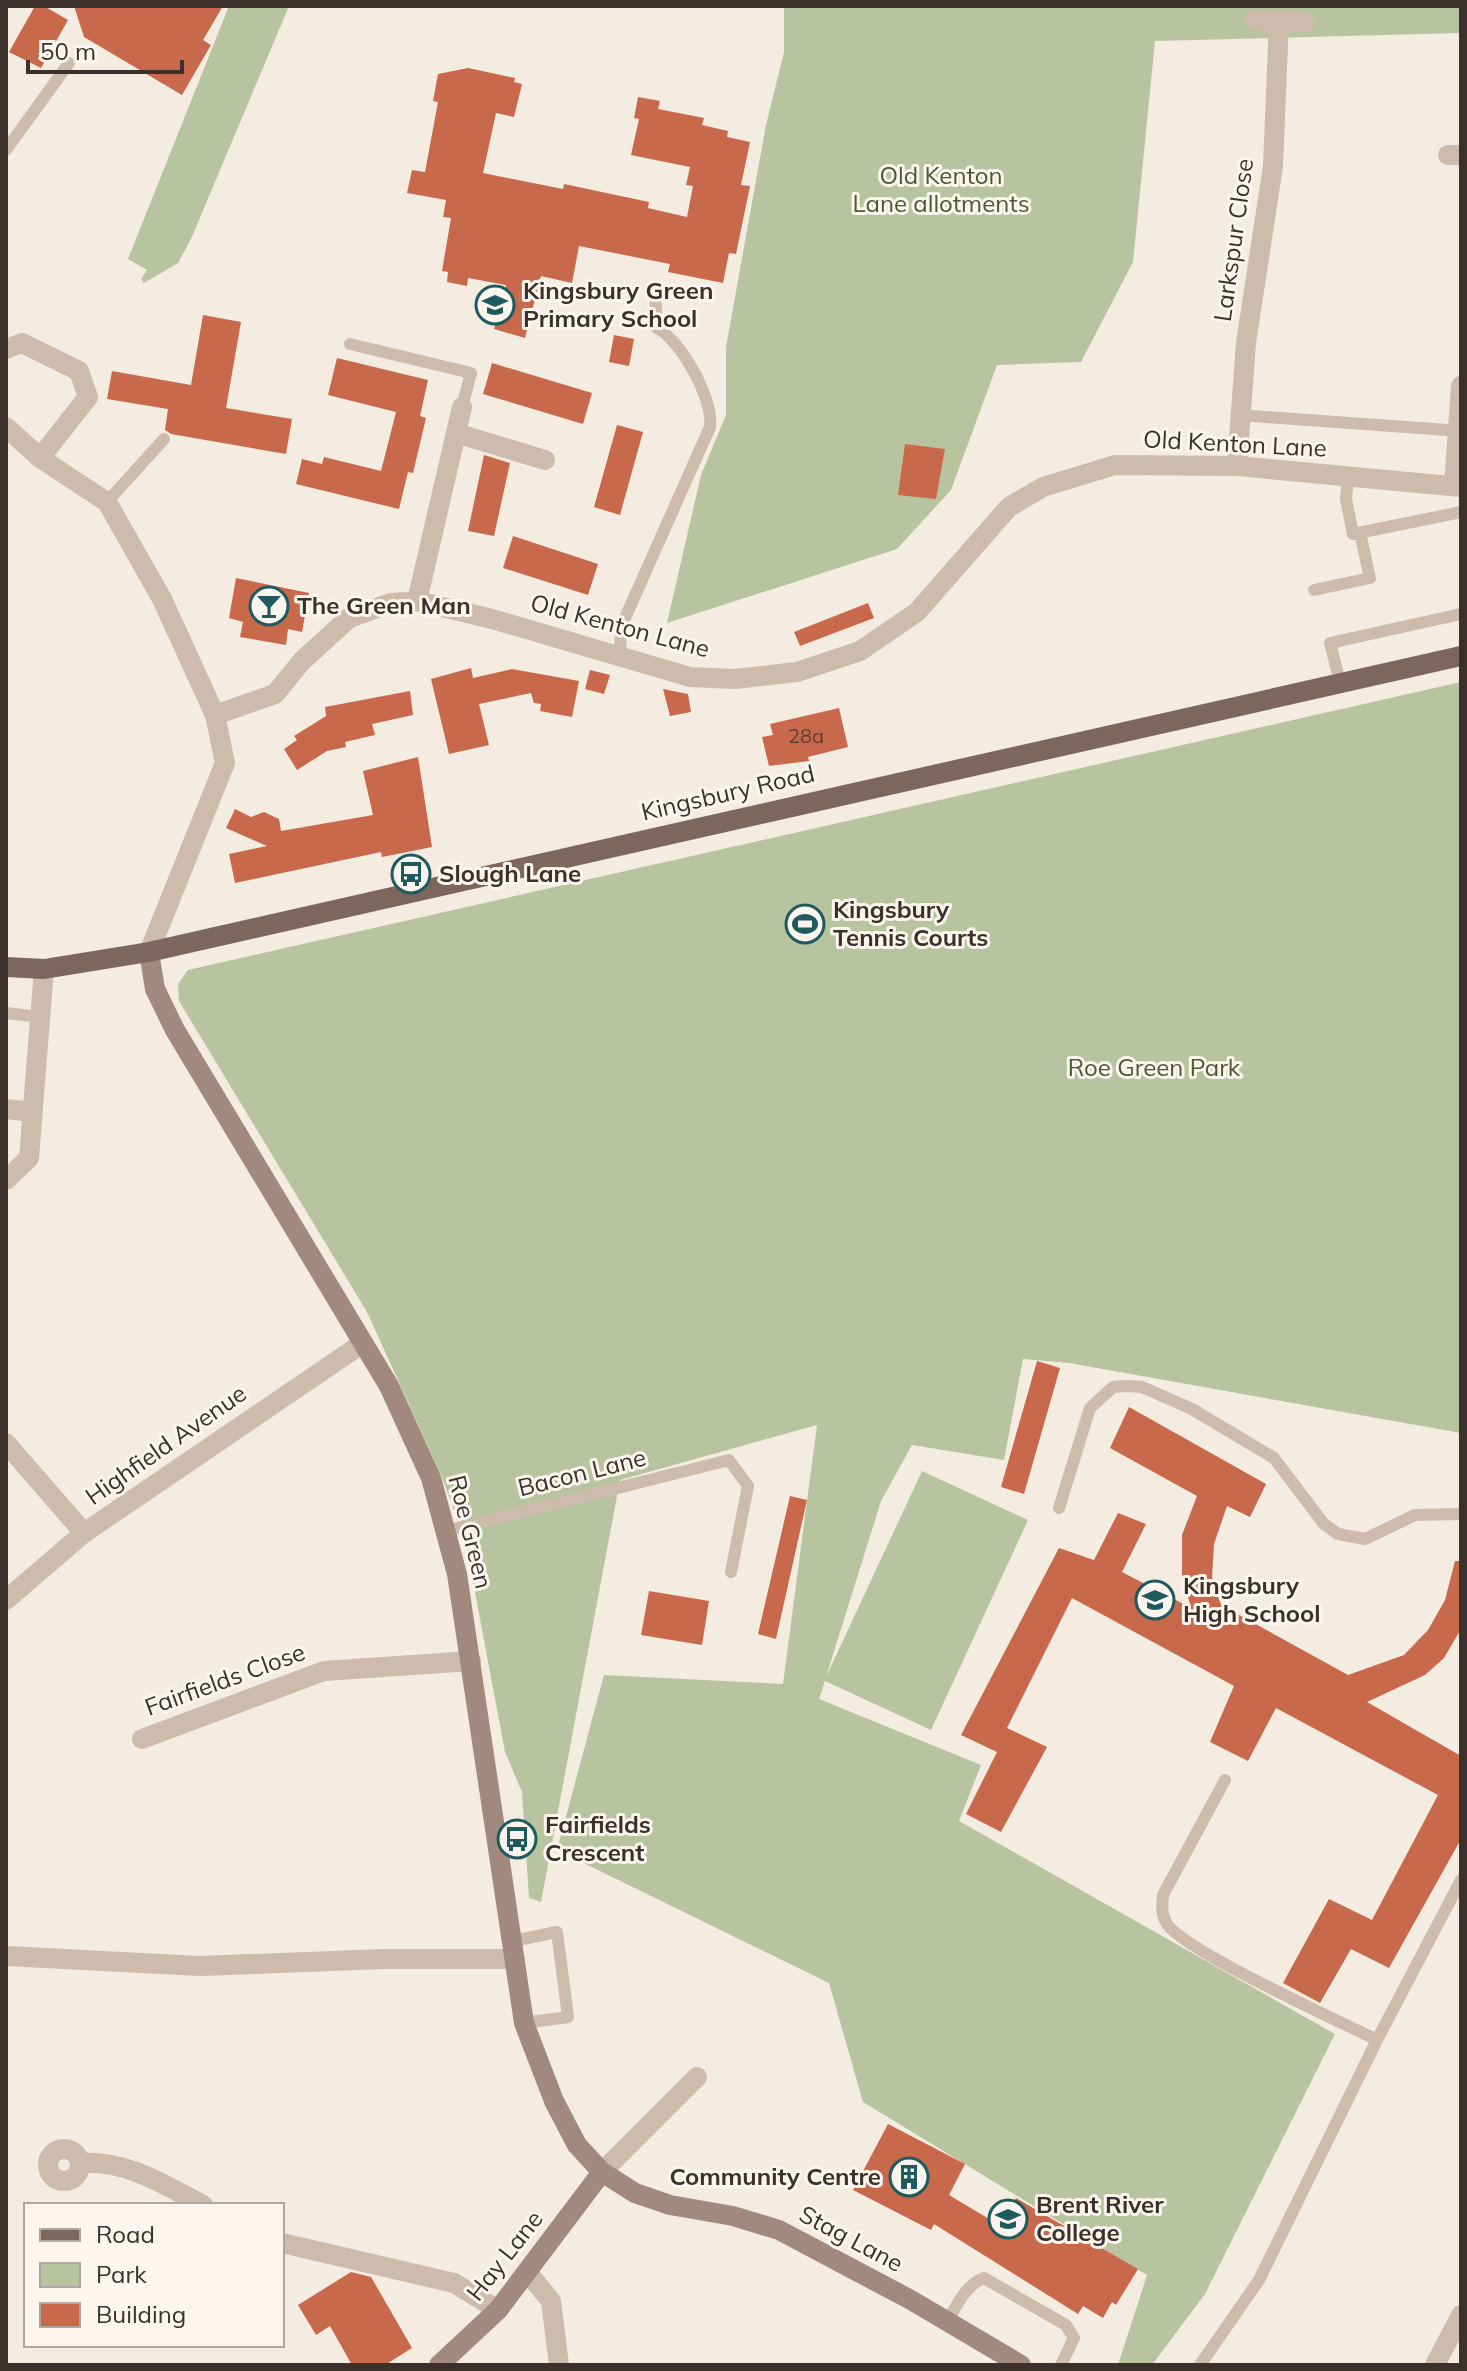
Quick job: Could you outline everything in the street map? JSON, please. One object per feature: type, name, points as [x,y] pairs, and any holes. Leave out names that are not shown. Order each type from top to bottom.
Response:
[{"type":"main road","name":"Kingsbury Road","points":[[6,967],[44,969],[149,952],[1461,656]]},
{"type":"street","points":[[1255,20],[1305,22]]},
{"type":"street","name":"Larkspur Close","points":[[1237,466],[1238,415],[1273,166],[1279,21]]},
{"type":"street","points":[[6,349],[22,343],[79,371],[88,397],[40,458]]},
{"type":"street","points":[[1458,486],[1461,386]]},
{"type":"street","points":[[417,601],[462,407]]},
{"type":"street","points":[[6,427],[40,458],[107,502],[162,599],[215,715],[225,763],[149,952]]},
{"type":"street","points":[[456,433],[545,460]]},
{"type":"street","name":"Old Kenton Lane","points":[[215,715],[275,694],[302,661],[349,618],[391,603],[417,601],[492,619],[690,677],[735,679],[797,672],[860,651],[917,612],[1009,507],[1043,487],[1115,465],[1237,466],[1458,486]]},
{"type":"street","name":"Roe Green","points":[[149,952],[155,989],[183,1044],[363,1343],[408,1425],[431,1478],[446,1531],[471,1661],[524,2023],[554,2101],[577,2145],[602,2172]]},
{"type":"street","points":[[6,1180],[29,1158],[44,969]]},
{"type":"street","points":[[6,1109],[32,1112]]},
{"type":"street","name":"Highfield Avenue","points":[[6,1600],[84,1533],[363,1343]]},
{"type":"street","points":[[6,1443],[84,1533]]},
{"type":"street","name":"Fairfields Close","points":[[142,1739],[324,1671],[471,1661]]},
{"type":"street","points":[[6,1956],[200,1966],[514,1950]]},
{"type":"street","points":[[602,2172],[697,2077]]},
{"type":"street","points":[[80,2163],[111,2164],[140,2172],[199,2203]]},
{"type":"street","name":"Hay Lane","points":[[439,2365],[498,2310],[602,2172]]},
{"type":"street","name":"Stag Lane","points":[[602,2172],[635,2193],[670,2205],[733,2216],[779,2230],[1021,2365]]},
{"type":"street","points":[[284,2243],[454,2283],[498,2310]]},
{"type":"street","points":[[528,2273],[551,2301],[559,2365]]},
{"type":"street","points":[[1435,2365],[1461,2315]]},
{"type":"lane","points":[[6,150],[69,63]]},
{"type":"lane","points":[[620,658],[621,627],[710,427],[712,415],[709,402],[672,335],[657,328],[655,292]]},
{"type":"lane","points":[[350,344],[471,373],[462,407]]},
{"type":"lane","points":[[1238,415],[1459,430]]},
{"type":"lane","points":[[107,502],[164,439]]},
{"type":"lane","points":[[1348,477],[1346,499],[1353,534],[1461,512]]},
{"type":"lane","points":[[1314,590],[1370,578],[1360,533]]},
{"type":"lane","points":[[1340,682],[1330,643],[1461,614]]},
{"type":"lane","points":[[6,1013],[40,1017]]},
{"type":"lane","points":[[1059,1508],[1090,1408],[1113,1387],[1127,1386],[1142,1387],[1192,1409],[1274,1458],[1324,1524],[1338,1534],[1365,1539],[1415,1515],[1461,1514]]},
{"type":"lane","name":"Bacon Lane","points":[[446,1531],[729,1460],[748,1486],[731,1572]]},
{"type":"lane","points":[[1225,1780],[1163,1895],[1162,1912],[1168,1925],[1178,1935],[1245,1973],[1377,2040]]},
{"type":"lane","points":[[1200,2365],[1259,2280],[1377,2040],[1461,1880]]},
{"type":"lane","points":[[514,1950],[557,1932],[568,2017],[524,2023]]},
{"type":"lane","points":[[947,2322],[974,2282],[984,2278],[1066,2325],[1074,2338],[1061,2365]]},
{"type":"green space","points":[[229,6],[289,6],[191,239],[178,263],[144,283],[141,279],[147,270],[128,259]]},
{"type":"green space","name":"Old Kenton Lane allotments","points":[[784,6],[1461,6],[1461,33],[1155,41],[1133,262],[1081,362],[997,365],[951,490],[897,549],[667,623],[701,475],[726,415],[726,347],[766,125],[784,52]]},
{"type":"green space","name":"Roe Green Park","points":[[1461,682],[1461,1433],[1069,1363],[1023,1359],[1004,1460],[912,1445],[881,1501],[826,1677],[922,1471],[1028,1520],[931,1730],[825,1681],[819,1699],[981,1765],[959,1821],[1335,2034],[1205,2294],[1152,2365],[1118,2365],[1147,2275],[863,2102],[829,1983],[557,1850],[604,1675],[783,1684],[817,1425],[620,1480],[541,1902],[529,1898],[522,1792],[505,1752],[465,1539],[441,1475],[367,1312],[179,1001],[178,984],[188,970]]},
{"type":"building","points":[[35,6],[44,6],[68,20],[41,68],[9,52]]},
{"type":"building","points":[[74,6],[223,6],[203,40],[211,45],[182,95],[84,37]]},
{"type":"building","points":[[468,68],[515,78],[514,82],[522,84],[514,117],[496,113],[483,173],[563,189],[564,184],[649,202],[648,208],[687,217],[693,186],[686,185],[690,167],[631,155],[639,119],[634,118],[638,97],[660,101],[658,109],[704,118],[702,125],[728,131],[727,137],[750,142],[741,185],[750,186],[736,254],[729,253],[723,283],[668,272],[670,264],[579,246],[572,283],[541,276],[525,338],[494,329],[506,285],[468,278],[467,286],[447,282],[448,272],[442,271],[451,218],[443,217],[446,200],[407,193],[412,170],[425,172],[438,102],[433,101],[438,74]]},
{"type":"building","points":[[203,315],[241,322],[226,408],[292,419],[286,454],[171,434],[165,430],[168,409],[107,399],[112,371],[191,385]]},
{"type":"building","points":[[614,335],[634,339],[629,366],[609,362]]},
{"type":"building","points":[[337,358],[428,380],[420,416],[426,418],[413,473],[408,472],[399,509],[296,484],[302,459],[322,464],[324,457],[381,471],[396,412],[328,395]]},
{"type":"building","points":[[492,363],[592,393],[583,424],[483,394]]},
{"type":"building","points":[[617,425],[643,432],[620,515],[594,507]]},
{"type":"building","points":[[905,444],[945,449],[936,499],[898,495]]},
{"type":"building","points":[[484,455],[510,463],[494,536],[468,531]]},
{"type":"building","points":[[513,536],[598,564],[588,595],[503,568]]},
{"type":"building","name":"The Green Man","points":[[236,578],[309,593],[302,632],[288,629],[286,645],[240,637],[243,622],[229,618]]},
{"type":"building","points":[[868,603],[874,618],[800,646],[794,632]]},
{"type":"building","points":[[471,668],[473,678],[512,669],[579,681],[572,717],[540,711],[541,704],[534,703],[531,693],[479,704],[489,745],[449,754],[431,679]]},
{"type":"building","points":[[590,670],[610,675],[604,694],[585,689]]},
{"type":"building","points":[[663,689],[688,694],[691,712],[670,716]]},
{"type":"building","points":[[410,691],[413,715],[372,724],[375,735],[345,742],[346,747],[327,751],[297,770],[284,749],[297,740],[294,736],[326,716],[325,707]]},
{"type":"building","points":[[839,708],[848,747],[808,757],[809,761],[769,766],[762,737],[773,735],[770,724]]},
{"type":"building","points":[[418,757],[432,847],[382,857],[381,852],[235,883],[229,854],[267,846],[226,828],[235,809],[251,817],[264,812],[279,819],[281,831],[373,815],[363,771]]},
{"type":"building","points":[[1037,1361],[1060,1368],[1024,1494],[1001,1487]]},
{"type":"building","points":[[1129,1407],[1266,1484],[1250,1517],[1227,1506],[1214,1544],[1212,1577],[1221,1605],[1348,1675],[1404,1655],[1428,1630],[1445,1600],[1455,1561],[1461,1561],[1461,1629],[1444,1658],[1425,1675],[1367,1702],[1461,1756],[1461,1839],[1389,1968],[1351,1949],[1320,2003],[1283,1983],[1329,1899],[1372,1920],[1438,1795],[1276,1708],[1248,1761],[1210,1742],[1234,1686],[1072,1598],[1007,1728],[1047,1747],[1001,1832],[966,1814],[997,1752],[961,1735],[1059,1548],[1094,1560],[1118,1513],[1146,1524],[1122,1572],[1191,1608],[1182,1576],[1182,1535],[1197,1496],[1110,1448]]},
{"type":"building","points":[[790,1496],[807,1500],[776,1639],[758,1634]]},
{"type":"building","points":[[649,1591],[709,1601],[702,1645],[641,1635]]},
{"type":"building","points":[[888,2124],[965,2164],[949,2195],[999,2225],[1016,2198],[1138,2269],[1116,2305],[1112,2302],[1103,2318],[1083,2306],[1078,2314],[934,2224],[931,2230],[853,2190]]},
{"type":"building","points":[[351,2272],[371,2277],[412,2348],[385,2365],[352,2365],[330,2326],[316,2335],[298,2305]]},
{"type":"place","name":"Kingsbury Green Primary School","points":[[495,305]]},
{"type":"place","name":"The Green Man","points":[[269,606]]},
{"type":"place","name":"Slough Lane","points":[[411,874]]},
{"type":"place","name":"Kingsbury Tennis Courts","points":[[805,924]]},
{"type":"place","name":"Kingsbury High School","points":[[1155,1600]]},
{"type":"place","name":"Fairfields Crescent","points":[[517,1839]]},
{"type":"place","name":"Community Centre","points":[[909,2177]]},
{"type":"place","name":"Brent River College","points":[[1008,2219]]}]
